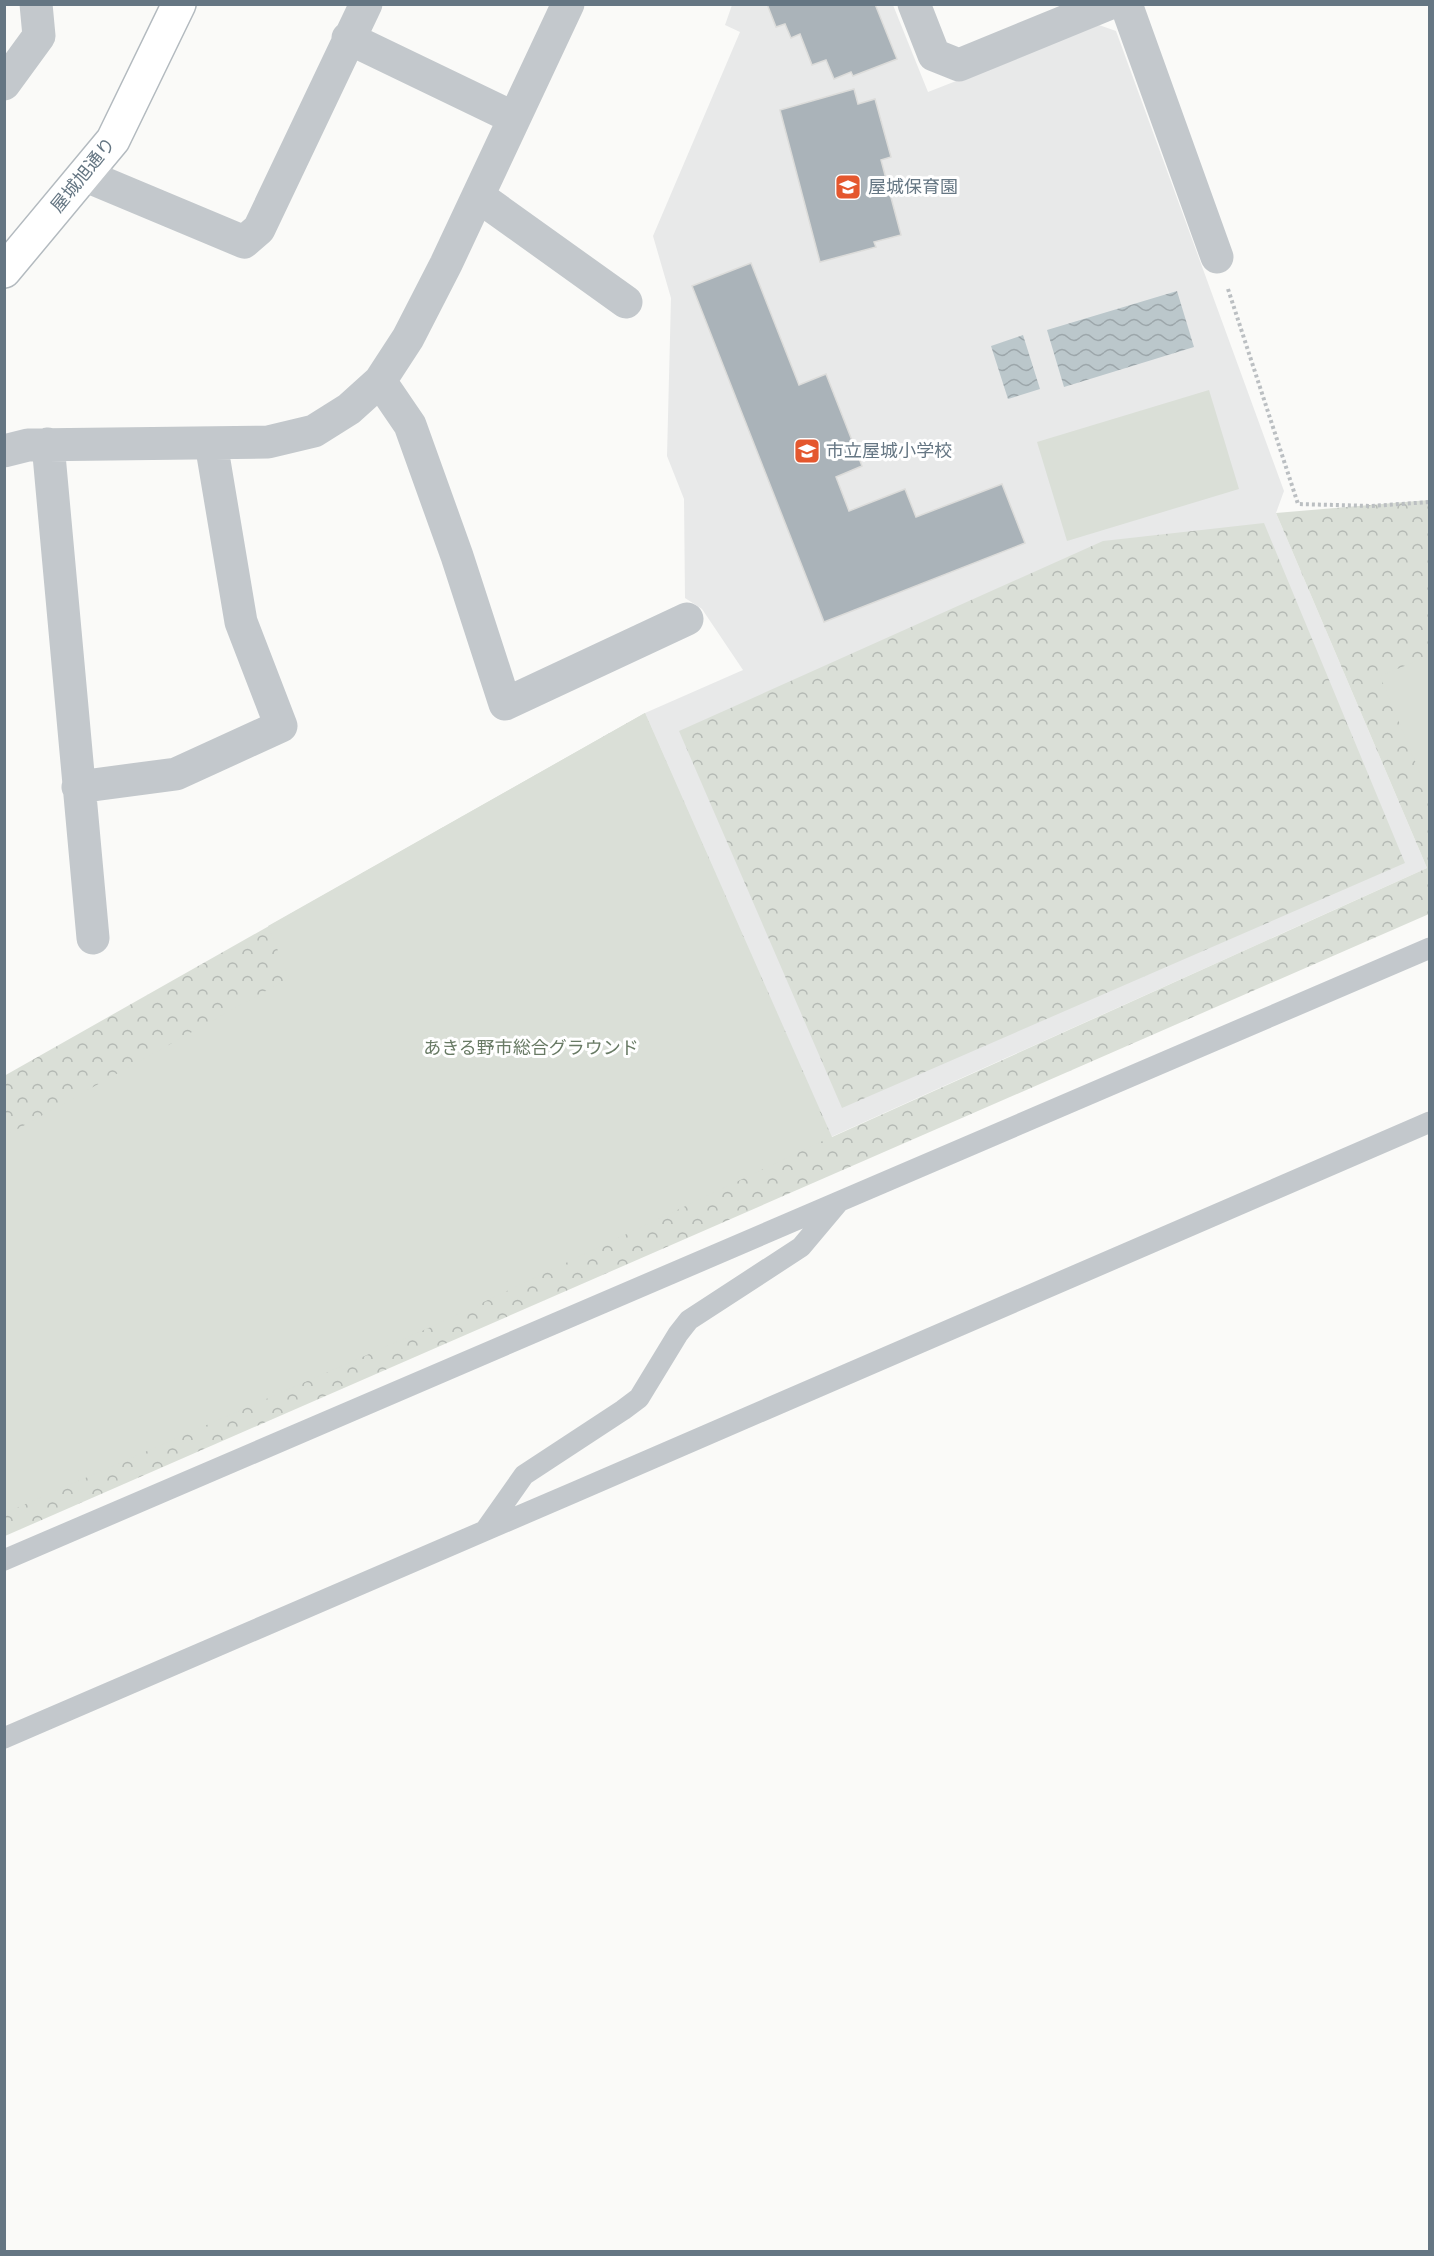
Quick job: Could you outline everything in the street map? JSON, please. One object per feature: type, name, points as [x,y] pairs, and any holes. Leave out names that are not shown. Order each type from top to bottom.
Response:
[{"type":"street","points":[[4,84],[39,36],[36,4]]},
{"type":"street","name":"屋城旭通り","points":[[4,271],[113,140],[179,4]]},
{"type":"street","points":[[84,175],[243,242],[259,229],[366,4]]},
{"type":"street","points":[[4,451],[28,445],[48,444],[268,442],[314,431],[349,409],[380,381],[408,338],[568,4]]},
{"type":"street","points":[[914,4],[934,55],[959,65],[1108,4]]},
{"type":"street","points":[[1126,4],[1217,257]]},
{"type":"street","points":[[348,38],[514,118]]},
{"type":"street","points":[[478,195],[626,303]]},
{"type":"street","points":[[380,381],[410,425],[457,556],[505,704],[687,619]]},
{"type":"street","points":[[78,787],[176,774],[281,726],[241,622],[211,443]]},
{"type":"street","points":[[48,444],[93,938]]},
{"type":"lane","points":[[4,1560],[1430,948]]},
{"type":"lane","points":[[4,1738],[486,1529],[875,1365],[1430,1122]]},
{"type":"lane","points":[[486,1529],[524,1474],[639,1398],[689,1320],[801,1247],[842,1199]]},
{"type":"path","points":[[1217,257],[1298,504],[1371,506],[1430,502]]},
{"type":"shaded area","points":[[732,5],[893,5],[928,92],[1099,25],[1116,31],[1284,491],[1276,513],[1427,868],[831,1137],[645,713],[743,670],[702,609],[685,598],[684,499],[667,456],[671,298],[653,236],[740,32],[725,25]]},
{"type":"green space","points":[[1209,390],[1239,489],[1067,541],[1037,442]]},
{"type":"green space","name":"あきる野市総合グラウンド","points":[[1429,500],[1429,914],[5,1536],[4,1076],[645,713],[832,1137],[1427,868],[1276,513]]},
{"type":"green space","points":[[1264,523],[1405,863],[842,1108],[679,731],[1103,541]]},
{"type":"green space","points":[[1429,656],[1429,795],[1380,676]]},
{"type":"green space","name":"あきる野市総合グラウンド","points":[[645,713],[831,1137],[431,1327],[5,1513],[5,1136],[289,978],[268,926]]},
{"type":"water","points":[[1177,291],[1194,347],[1064,387],[1047,330]]},
{"type":"water","points":[[1023,335],[1040,389],[1008,399],[991,346]]},
{"type":"building","points":[[767,4],[875,4],[897,59],[853,76],[851,72],[834,79],[826,60],[812,65],[800,34],[791,38],[785,24],[776,27]]},
{"type":"building","points":[[854,89],[858,104],[875,99],[891,157],[881,160],[901,235],[874,242],[876,247],[820,262],[780,110]]},
{"type":"building","points":[[751,263],[799,385],[826,374],[862,466],[836,477],[849,511],[905,489],[916,517],[1002,484],[1025,543],[824,622],[692,286]]},
{"type":"place","name":"屋城保育園","points":[[848,187]]},
{"type":"place","name":"市立屋城小学校","points":[[807,451]]}]
